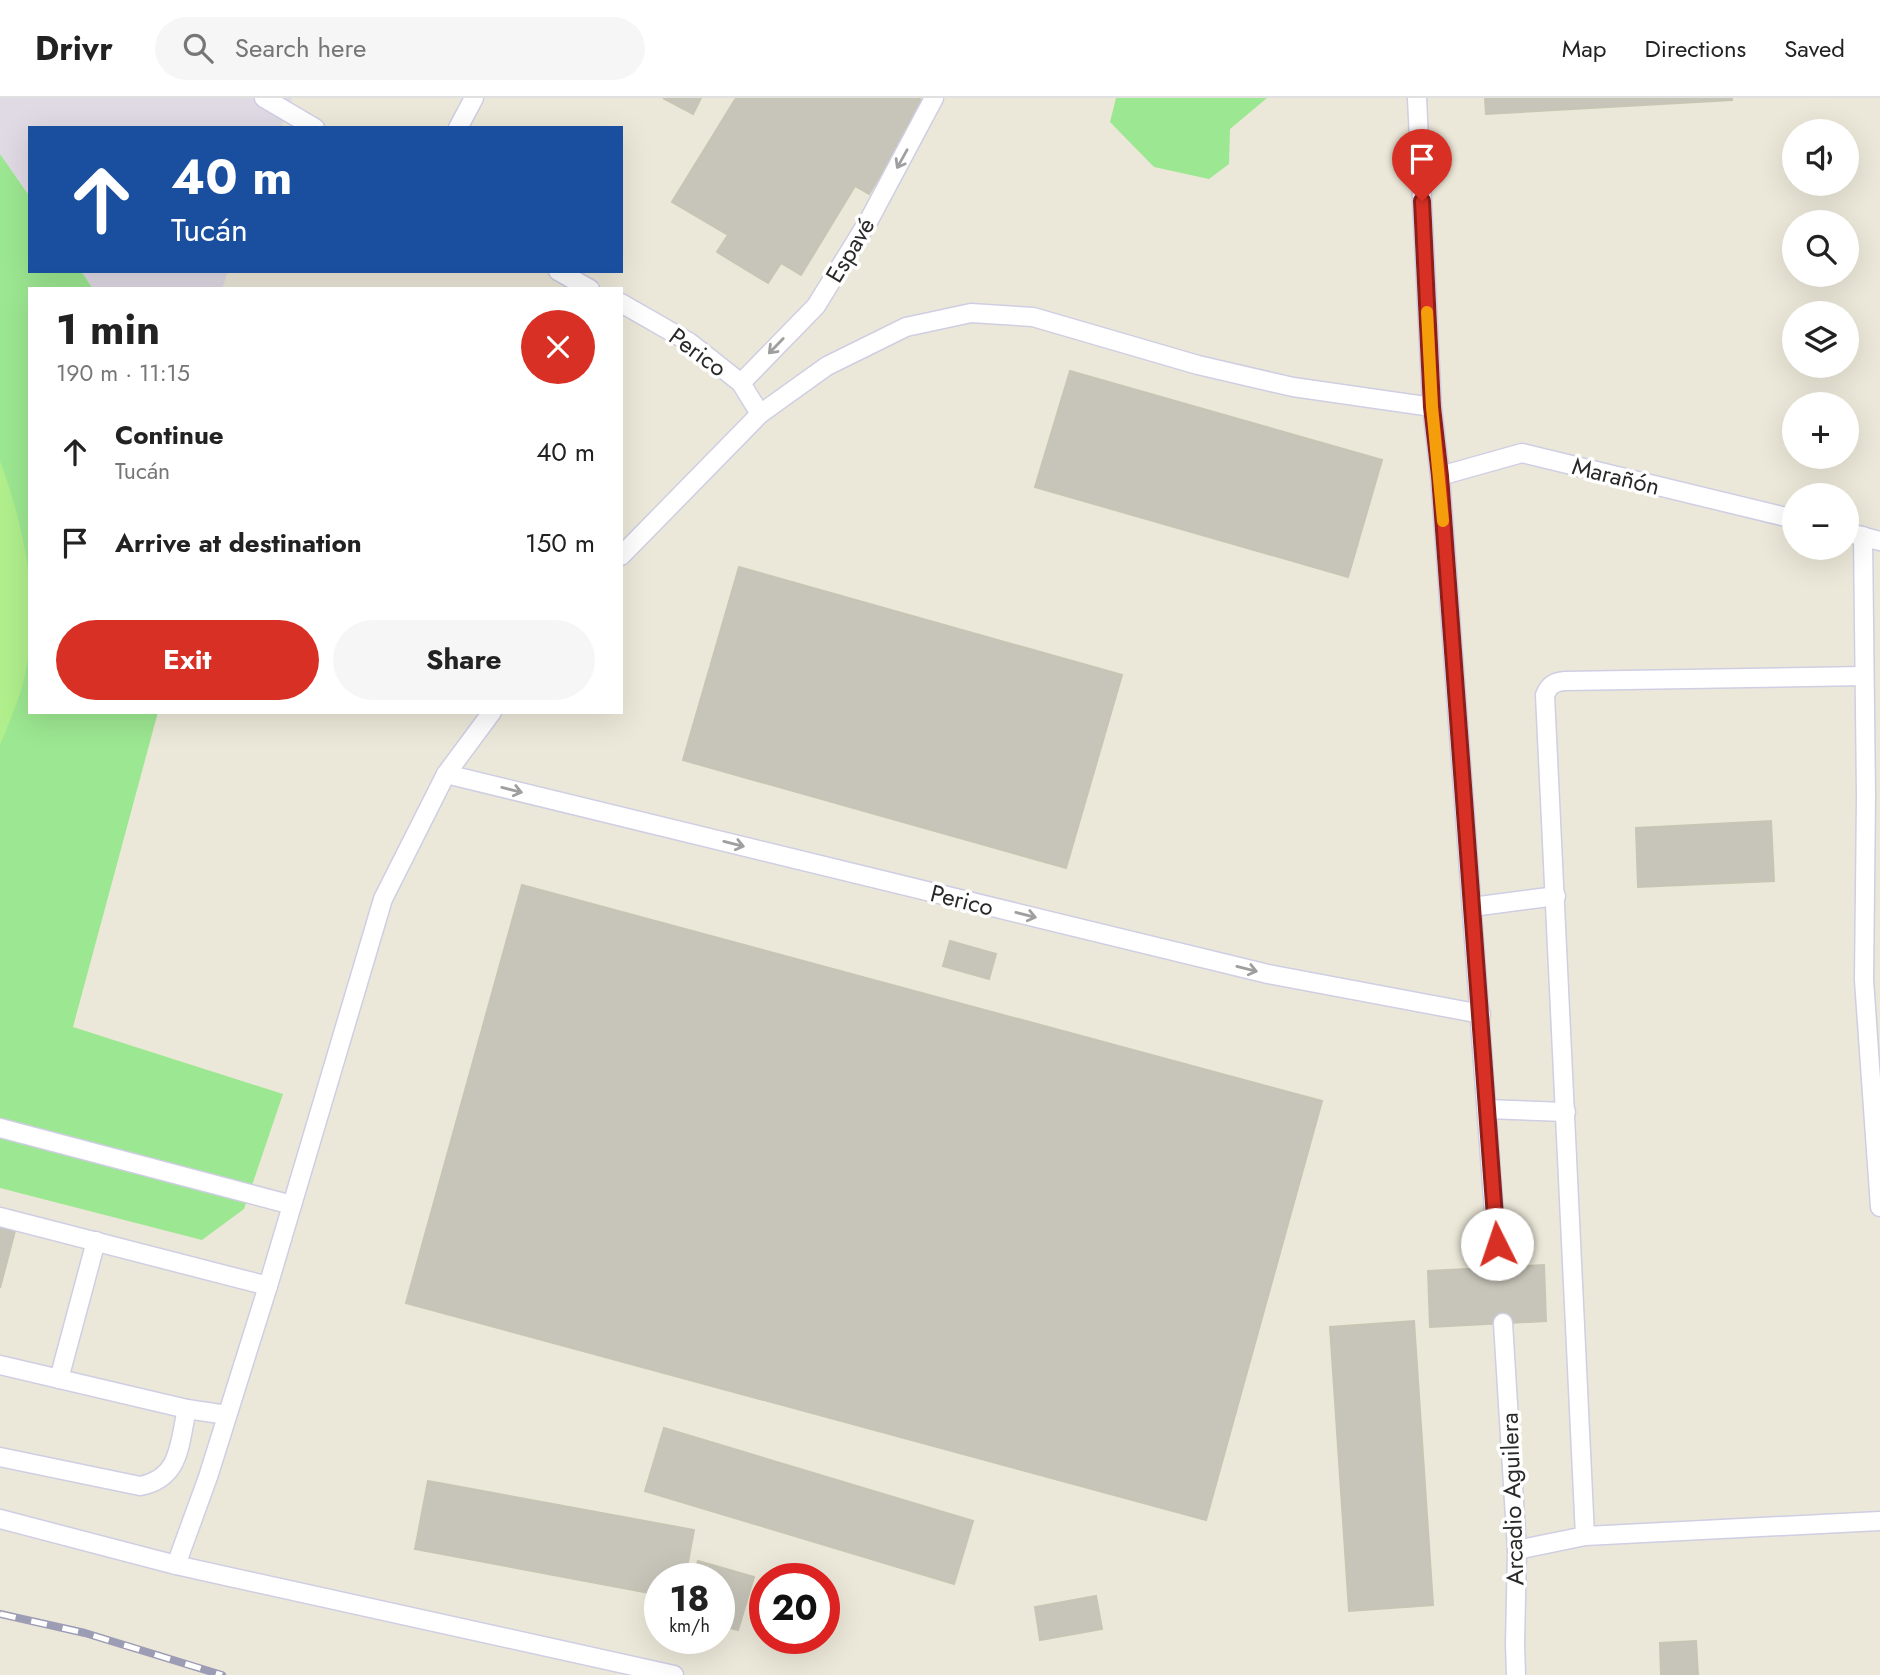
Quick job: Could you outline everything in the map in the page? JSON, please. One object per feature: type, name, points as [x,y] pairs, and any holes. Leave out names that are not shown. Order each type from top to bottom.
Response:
[{"type":"lane","points":[[264,98],[312,126]]},
{"type":"lane","points":[[459,126],[474,98]]},
{"type":"lane","name":"Espavé","points":[[741,383],[816,306],[869,220],[934,98]]},
{"type":"lane","points":[[1417,98],[1432,407],[1440,476],[1498,1267]]},
{"type":"lane","points":[[562,273],[586,287]]},
{"type":"lane","name":"Perico","points":[[623,304],[689,342],[741,383],[761,414]]},
{"type":"lane","points":[[623,554],[761,414],[827,366],[906,327],[971,313],[1033,317],[1198,365],[1293,387],[1432,407]]},
{"type":"lane","name":"Marañón","points":[[1440,476],[1522,453],[1782,516]]},
{"type":"lane","points":[[1863,536],[1864,980],[1880,1207]]},
{"type":"lane","points":[[1585,1536],[1545,695],[1556,681],[1864,676]]},
{"type":"lane","points":[[176,1565],[268,1286],[383,899],[446,774],[491,714]]},
{"type":"lane","name":"Perico","points":[[446,774],[1268,974],[1481,1014]]},
{"type":"lane","points":[[1472,907],[1556,896]]},
{"type":"lane","points":[[1486,1109],[1566,1112]]},
{"type":"lane","points":[[0,1128],[292,1205]]},
{"type":"lane","points":[[0,1217],[268,1286]]},
{"type":"lane","points":[[59,1379],[96,1241]]},
{"type":"lane","name":"Arcadio Aguilera","points":[[1503,1323],[1517,1550],[1517,1675]]},
{"type":"lane","points":[[0,1365],[187,1409],[227,1415]]},
{"type":"lane","points":[[0,1457],[140,1486],[155,1483],[173,1468],[187,1409]]},
{"type":"lane","points":[[0,1519],[176,1565],[674,1675]]},
{"type":"lane","points":[[1517,1550],[1585,1536],[1880,1521]]},
{"type":"shaded area","points":[[0,98],[292,98],[282,126],[28,126],[28,194],[0,154]]},
{"type":"shaded area","points":[[82,273],[227,273],[223,287],[92,287]]},
{"type":"green space","points":[[1116,98],[1267,98],[1230,129],[1229,164],[1209,179],[1154,167],[1110,122]]},
{"type":"green space","points":[[0,154],[28,194],[28,273],[82,273],[92,287],[28,287],[28,714],[157,714],[73,1027],[283,1094],[244,1209],[202,1240],[0,1188]]},
{"type":"green space","points":[[0,461],[18,518],[28,570],[28,655],[20,694],[0,745]]},
{"type":"building","points":[[663,98],[701,98],[693,114]]},
{"type":"building","points":[[736,98],[918,98],[925,102],[869,194],[855,186],[801,275],[781,263],[768,283],[717,252],[728,235],[672,202]]},
{"type":"building","points":[[1485,98],[1732,98],[1732,100],[1486,114]]},
{"type":"building","points":[[1070,371],[1382,460],[1348,577],[1035,487]]},
{"type":"building","points":[[739,567],[1122,675],[1066,868],[683,760]]},
{"type":"building","points":[[1771,821],[1774,881],[1638,887],[1636,828]]},
{"type":"building","points":[[522,885],[1322,1101],[1206,1520],[406,1303]]},
{"type":"building","points":[[950,941],[996,954],[989,979],[943,966]]},
{"type":"building","points":[[0,1227],[15,1231],[0,1288]]},
{"type":"building","points":[[1544,1265],[1546,1321],[1430,1327],[1428,1271]]},
{"type":"building","points":[[1414,1321],[1433,1605],[1349,1611],[1330,1327]]},
{"type":"building","points":[[664,1428],[973,1521],[954,1584],[645,1491]]},
{"type":"building","points":[[428,1481],[694,1530],[688,1563],[644,1563],[644,1592],[415,1549]]},
{"type":"building","points":[[735,1572],[749,1576],[749,1594],[738,1630],[735,1629]]},
{"type":"building","points":[[1096,1596],[1102,1629],[1040,1640],[1035,1607]]},
{"type":"building","points":[[1696,1641],[1698,1675],[1661,1675],[1660,1643]]},
{"type":"railway","points":[[0,1614],[85,1633],[222,1675]]},
{"type":"slow traffic","points":[[1427,312],[1432,407],[1443,521]]},
{"type":"route","points":[[1422,201],[1432,407],[1440,476],[1497,1244]]}]
